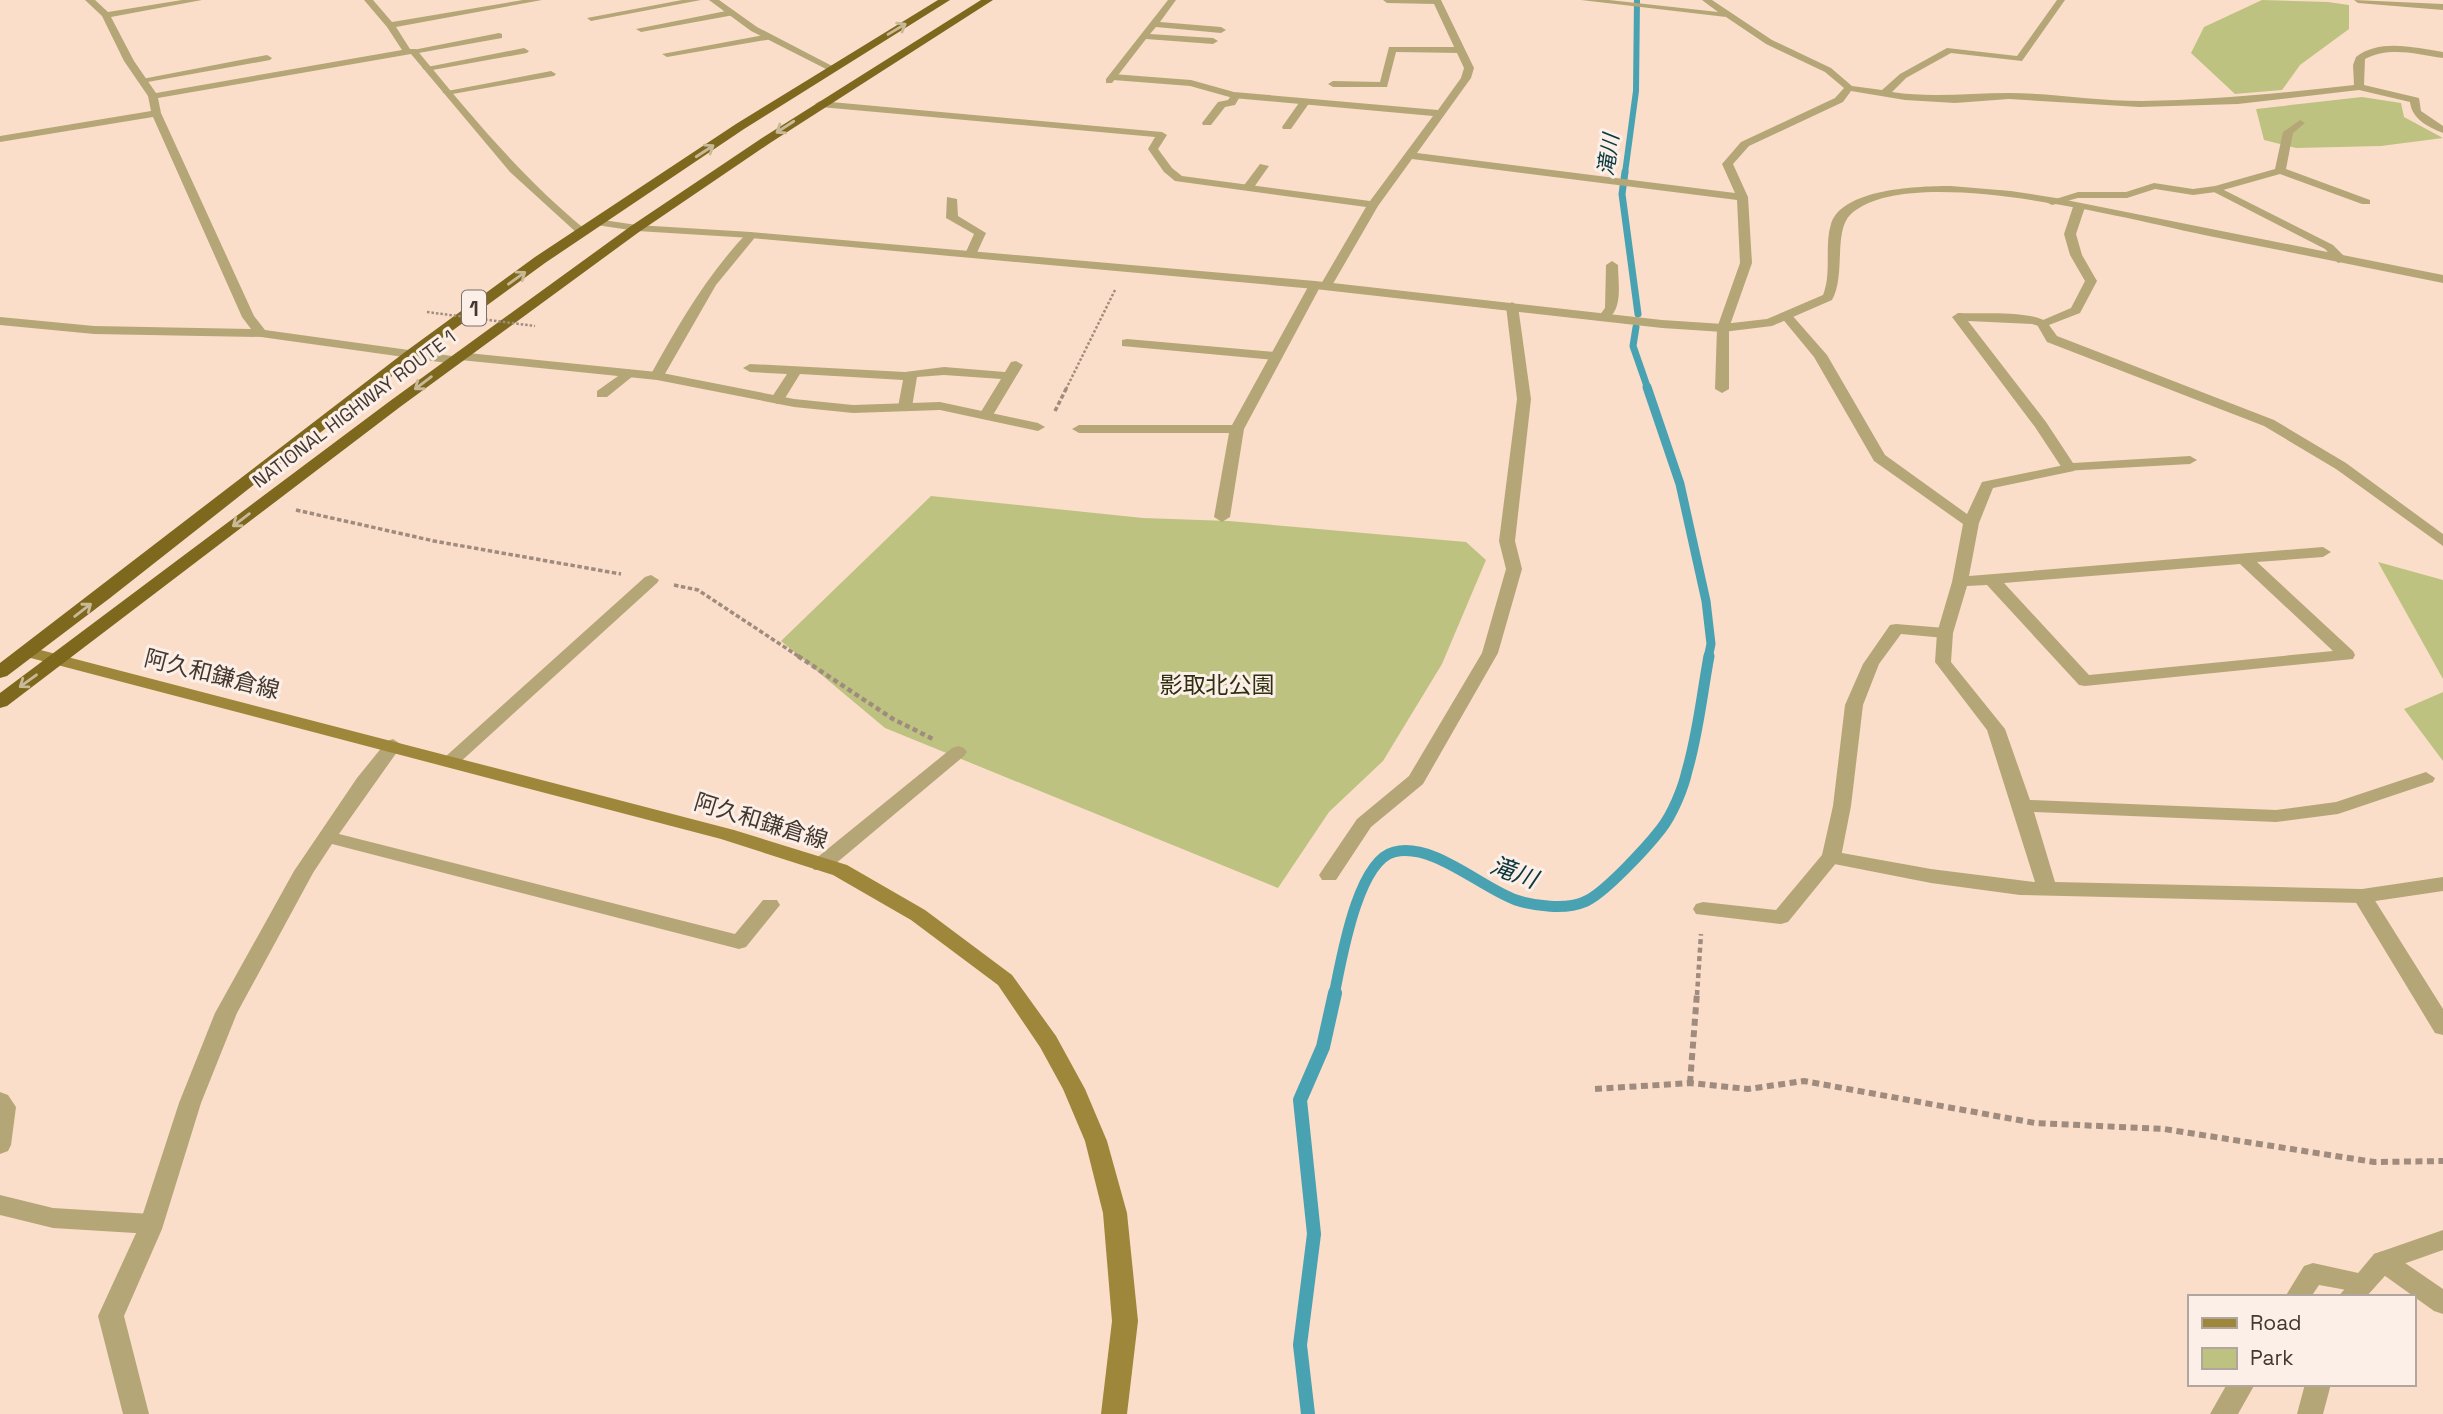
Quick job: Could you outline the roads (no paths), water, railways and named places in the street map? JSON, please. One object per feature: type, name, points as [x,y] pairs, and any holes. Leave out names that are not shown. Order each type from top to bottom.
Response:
[{"type":"highway","name":"NATIONAL HIGHWAY ROUTE 1","points":[[0,673],[412,353],[596,222],[831,68],[945,0]]},
{"type":"highway","name":"NATIONAL HIGHWAY ROUTE 1","points":[[0,702],[456,358],[637,228],[820,104],[988,0]]},
{"type":"main road","name":"阿久和鎌倉線","points":[[29,652],[727,834],[840,870],[918,915],[1005,981],[1048,1042],[1074,1089],[1096,1141],[1115,1213],[1125,1321],[1114,1414]]},
{"type":"street","points":[[90,0],[106,15],[153,96],[156,113],[248,317],[261,333]]},
{"type":"street","points":[[106,15],[198,0]]},
{"type":"street","points":[[368,0],[486,139],[560,215],[582,232]]},
{"type":"street","points":[[390,25],[538,0]]},
{"type":"street","points":[[591,18],[697,0]]},
{"type":"street","points":[[713,0],[769,37],[831,68]]},
{"type":"street","points":[[1172,0],[1111,79],[1191,83],[1236,96],[1439,113]]},
{"type":"street","points":[[1222,517],[1237,429],[1276,356],[1373,205],[1466,78],[1469,68],[1458,50],[1437,0],[1387,0]]},
{"type":"street","points":[[1585,0],[1725,15]]},
{"type":"street","points":[[1706,0],[1725,15],[1769,41],[1828,70],[1849,88],[1955,100],[2009,96],[2139,104],[2238,101],[2359,87],[2415,100],[2416,112],[2443,130]]},
{"type":"street","points":[[1885,93],[1903,76],[1950,50],[2020,59],[2061,0]]},
{"type":"street","points":[[2358,0],[2443,7]]},
{"type":"street","points":[[641,29],[731,13]]},
{"type":"street","points":[[1153,24],[1221,30]]},
{"type":"street","points":[[153,96],[499,36]]},
{"type":"street","points":[[1144,36],[1213,41]]},
{"type":"street","points":[[667,54],[689,54],[769,37]]},
{"type":"street","points":[[1333,84],[1384,85],[1392,49],[1458,50]]},
{"type":"street","points":[[2359,87],[2358,65],[2365,54],[2385,50],[2443,55]]},
{"type":"street","points":[[427,68],[504,52],[524,51]]},
{"type":"street","points":[[142,80],[267,58]]},
{"type":"street","points":[[447,92],[551,74]]},
{"type":"street","points":[[1722,389],[1723,328],[1746,263],[1742,197],[1727,164],[1745,144],[1839,100],[1849,88]]},
{"type":"street","points":[[1207,122],[1222,104],[1231,103],[1236,96]]},
{"type":"street","points":[[1287,127],[1305,102]]},
{"type":"street","points":[[820,104],[1162,135],[1153,149],[1163,164],[1179,179],[1373,205]]},
{"type":"street","points":[[0,139],[156,113]]},
{"type":"street","points":[[2280,171],[2288,132],[2300,123]]},
{"type":"street","points":[[1408,155],[1742,197]]},
{"type":"street","points":[[1248,188],[1264,166]]},
{"type":"street","points":[[2052,202],[2078,195],[2127,195],[2154,187],[2193,191],[2216,189],[2280,171],[2366,202]]},
{"type":"street","points":[[596,222],[637,228],[751,235],[1321,285],[1723,328],[1768,323],[1828,297],[1833,284],[1837,223],[1841,216],[1857,205],[1899,192],[1945,189],[1989,191],[2052,202],[2443,279]]},
{"type":"street","points":[[2216,189],[2329,247],[2342,260]]},
{"type":"street","points":[[951,199],[952,218],[980,233],[971,254]]},
{"type":"street","points":[[2042,323],[2076,310],[2091,281],[2076,255],[2070,234],[2078,207]]},
{"type":"street","points":[[657,376],[710,284],[728,258],[751,235]]},
{"type":"street","points":[[1605,316],[1611,308],[1612,265]]},
{"type":"street","points":[[1329,875],[1364,823],[1416,780],[1490,653],[1514,569],[1507,541],[1524,398],[1512,306]]},
{"type":"street","points":[[1787,317],[1820,355],[1879,458],[1971,523]]},
{"type":"street","points":[[2070,468],[2041,425],[1958,317],[2034,320],[2042,323],[2052,339],[2269,423],[2340,466],[2443,541]]},
{"type":"street","points":[[1,322],[94,330],[261,333],[456,358],[657,376],[777,400],[853,409],[940,406],[1038,427]]},
{"type":"street","points":[[1127,343],[1152,340],[1276,356]]},
{"type":"street","points":[[750,368],[911,376]]},
{"type":"street","points":[[905,407],[911,373],[1013,370],[986,415]]},
{"type":"street","points":[[777,400],[795,371]]},
{"type":"street","points":[[602,394],[628,373]]},
{"type":"street","points":[[1079,429],[1237,429]]},
{"type":"street","points":[[2047,888],[2023,806],[1996,729],[1943,662],[1945,633],[1960,582],[1971,523],[1987,485],[2070,468],[2190,460]]},
{"type":"street","points":[[1960,582],[2323,552]]},
{"type":"street","points":[[1992,580],[2085,681],[2347,655],[2244,559]]},
{"type":"street","points":[[451,761],[651,580]]},
{"type":"street","points":[[1703,909],[1781,917],[1830,857],[1842,806],[1854,705],[1871,664],[1896,629],[1945,633]]},
{"type":"street","points":[[136,1414],[111,1316],[151,1224],[190,1103],[226,1013],[304,871],[364,782],[393,745]]},
{"type":"street","points":[[821,865],[958,752]]},
{"type":"street","points":[[2023,806],[2276,816],[2338,808],[2426,778]]},
{"type":"street","points":[[327,837],[739,942],[770,905]]},
{"type":"street","points":[[1830,857],[1931,876],[2020,888],[2362,896],[2443,884]]},
{"type":"street","points":[[2362,896],[2443,1027]]},
{"type":"street","points":[[0,1101],[5,1107],[0,1145]]},
{"type":"street","points":[[0,1205],[53,1218],[151,1224]]},
{"type":"street","points":[[2298,1295],[2313,1273],[2356,1290],[2382,1261],[2443,1240]]},
{"type":"street","points":[[2382,1261],[2443,1303]]},
{"type":"street","points":[[2222,1414],[2241,1386]]},
{"type":"street","points":[[2310,1414],[2317,1386]]},
{"type":"waterway","name":"滝川","points":[[1625,173],[1636,91],[1637,0]]},
{"type":"waterway","name":"滝川","points":[[1625,172],[1622,194],[1638,314]]},
{"type":"waterway","name":"滝川","points":[[1636,327],[1633,346],[1648,389]]},
{"type":"waterway","name":"滝川","points":[[1647,387],[1680,484],[1706,601],[1711,644],[1708,658]]},
{"type":"waterway","name":"滝川","points":[[1334,995],[1346,938],[1361,892],[1381,859],[1394,852],[1424,853],[1440,859],[1502,894],[1532,904],[1577,904],[1592,898],[1613,881],[1661,829],[1677,802],[1694,743],[1709,656]]},
{"type":"waterway","name":"滝川","points":[[1308,1414],[1300,1345],[1314,1234],[1300,1100],[1323,1047],[1335,993]]},
{"type":"park label","name":"影取北公園","points":[[1217,685]]}]
